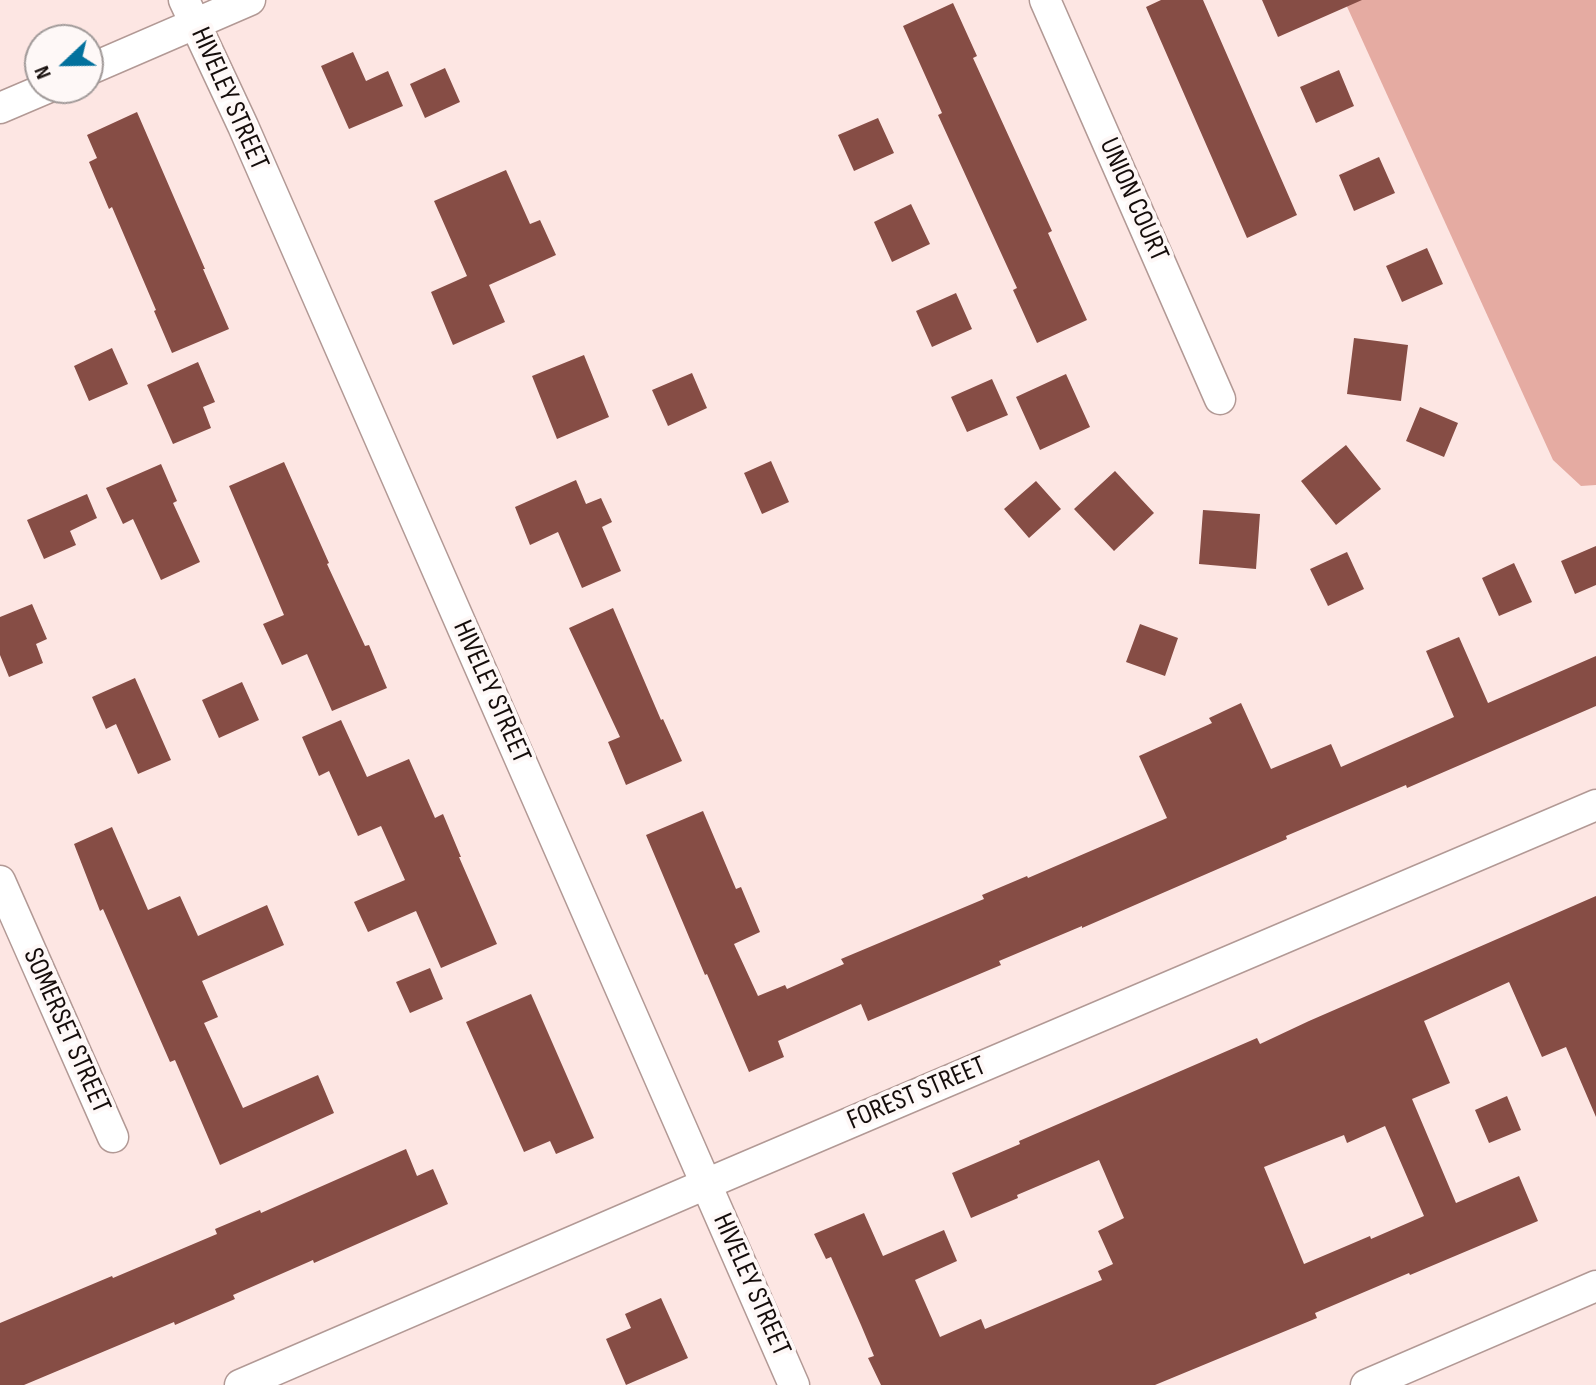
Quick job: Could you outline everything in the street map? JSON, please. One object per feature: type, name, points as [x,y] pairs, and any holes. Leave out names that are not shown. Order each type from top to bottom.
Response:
[{"type":"street","points":[[104,61],[190,12],[250,0]]},
{"type":"street","name":"UNION COURT","points":[[1045,0],[1220,399]]},
{"type":"street","name":"HIVELEY STREET","points":[[190,12],[794,1385]]},
{"type":"street","points":[[0,108],[24,98]]},
{"type":"street","name":"FOREST STREET","points":[[240,1385],[1596,805]]},
{"type":"street","name":"SOMERSET STREET","points":[[0,881],[113,1137]]},
{"type":"street","points":[[1366,1385],[1596,1286]]},
{"type":"shaded area","points":[[1344,0],[1596,0],[1596,485],[1581,486],[1553,460]]},
{"type":"building","points":[[1161,0],[1203,0],[1297,215],[1247,238],[1146,7]]},
{"type":"building","points":[[1262,0],[1362,0],[1278,37]]},
{"type":"building","points":[[953,3],[977,56],[973,58],[1052,231],[1048,233],[1087,320],[1037,343],[1013,290],[1017,288],[938,115],[942,113],[903,26]]},
{"type":"building","points":[[353,52],[366,81],[388,71],[403,106],[349,129],[321,66]]},
{"type":"building","points":[[445,68],[460,102],[425,118],[410,84]]},
{"type":"building","points":[[1339,70],[1354,106],[1316,123],[1300,87]]},
{"type":"building","points":[[137,112],[229,329],[172,353],[112,207],[109,209],[89,162],[97,158],[87,135]]},
{"type":"building","points":[[878,118],[894,153],[854,171],[838,135]]},
{"type":"building","points":[[1379,157],[1395,193],[1354,211],[1339,175]]},
{"type":"building","points":[[506,170],[530,224],[540,220],[556,255],[489,285],[505,322],[453,345],[431,292],[467,276],[434,201]]},
{"type":"building","points":[[911,204],[930,244],[892,262],[874,222]]},
{"type":"building","points":[[1427,248],[1443,284],[1402,302],[1386,266]]},
{"type":"building","points":[[956,293],[972,329],[932,347],[916,311]]},
{"type":"building","points":[[1354,338],[1408,345],[1401,401],[1347,394]]},
{"type":"building","points":[[112,348],[128,384],[89,401],[74,366]]},
{"type":"building","points":[[584,355],[609,417],[557,439],[532,376]]},
{"type":"building","points":[[198,362],[215,402],[203,407],[211,428],[173,444],[147,385]]},
{"type":"building","points":[[692,373],[707,408],[668,426],[652,390]]},
{"type":"building","points":[[1066,374],[1090,427],[1040,450],[1016,397]]},
{"type":"building","points":[[992,379],[1008,415],[967,432],[951,397]]},
{"type":"building","points":[[1420,407],[1458,423],[1444,457],[1406,441]]},
{"type":"building","points":[[1346,445],[1381,489],[1336,525],[1301,481]]},
{"type":"building","points":[[771,461],[789,502],[762,514],[744,473]]},
{"type":"building","points":[[284,462],[327,564],[365,646],[369,645],[387,688],[332,711],[307,654],[282,665],[263,624],[284,615],[229,486]]},
{"type":"building","points":[[161,464],[177,501],[173,503],[200,562],[161,580],[133,519],[123,524],[106,488]]},
{"type":"building","points":[[1115,471],[1154,513],[1114,551],[1074,509]]},
{"type":"building","points":[[576,480],[586,504],[601,498],[612,522],[602,527],[621,571],[582,588],[558,532],[530,545],[515,507]]},
{"type":"building","points":[[1036,481],[1061,509],[1029,538],[1004,509]]},
{"type":"building","points":[[87,494],[97,518],[70,531],[76,545],[44,559],[27,520]]},
{"type":"building","points":[[1203,510],[1260,514],[1256,569],[1199,564]]},
{"type":"building","points":[[1596,546],[1596,585],[1575,594],[1561,561]]},
{"type":"building","points":[[1347,552],[1364,589],[1328,606],[1310,569]]},
{"type":"building","points":[[1514,563],[1532,602],[1499,616],[1482,578]]},
{"type":"building","points":[[32,604],[47,639],[36,644],[43,663],[9,677],[0,655],[0,617]]},
{"type":"building","points":[[613,608],[682,761],[626,785],[608,742],[620,737],[569,628]]},
{"type":"building","points":[[1140,624],[1178,638],[1165,676],[1126,662]]},
{"type":"building","points":[[1459,637],[1488,703],[1596,656],[1596,706],[1407,788],[1406,785],[1286,836],[1287,839],[999,961],[1001,965],[868,1021],[861,1004],[778,1041],[784,1057],[749,1072],[646,835],[703,811],[736,889],[741,887],[760,932],[734,944],[758,996],[785,985],[787,989],[844,964],[841,959],[984,899],[982,895],[1167,818],[1139,756],[1212,723],[1209,718],[1241,703],[1271,769],[1331,744],[1341,767],[1454,717],[1426,651]]},
{"type":"building","points":[[135,678],[171,760],[138,774],[116,724],[106,729],[92,697]]},
{"type":"building","points":[[242,682],[259,720],[219,738],[202,700]]},
{"type":"building","points":[[341,720],[367,777],[409,759],[435,818],[443,814],[497,944],[441,968],[416,911],[368,932],[354,902],[405,880],[381,826],[358,836],[329,771],[319,776],[302,737]]},
{"type":"building","points":[[112,827],[148,910],[180,896],[198,936],[267,905],[284,945],[202,981],[218,1017],[204,1023],[243,1108],[318,1075],[334,1113],[220,1165],[175,1060],[170,1062],[103,909],[100,911],[74,844]]},
{"type":"building","points":[[1596,896],[1596,1117],[1566,1047],[1542,1057],[1509,982],[1424,1021],[1450,1083],[1412,1099],[1456,1203],[1519,1176],[1538,1221],[1315,1313],[1317,1318],[1155,1385],[881,1385],[868,1358],[874,1356],[831,1257],[826,1259],[814,1234],[864,1213],[883,1256],[944,1230],[957,1261],[915,1280],[940,1337],[981,1319],[985,1329],[1102,1280],[1098,1271],[1113,1264],[1098,1231],[1124,1218],[1099,1160],[971,1218],[952,1173],[1257,1038],[1260,1044]],"holes":[[[1385,1126],[1424,1216],[1304,1264],[1264,1167],[1344,1135],[1347,1143]]]},
{"type":"building","points":[[430,968],[443,999],[410,1013],[396,982]]},
{"type":"building","points":[[531,994],[594,1138],[556,1154],[550,1141],[524,1152],[466,1022]]},
{"type":"building","points":[[1507,1096],[1521,1130],[1489,1143],[1475,1110]]},
{"type":"building","points":[[406,1149],[417,1176],[433,1169],[448,1204],[233,1295],[235,1299],[175,1325],[174,1322],[24,1385],[0,1385],[0,1323],[217,1234],[215,1229],[260,1210],[261,1213]]},
{"type":"building","points":[[661,1298],[688,1358],[626,1385],[606,1339],[631,1328],[625,1314]]}]
